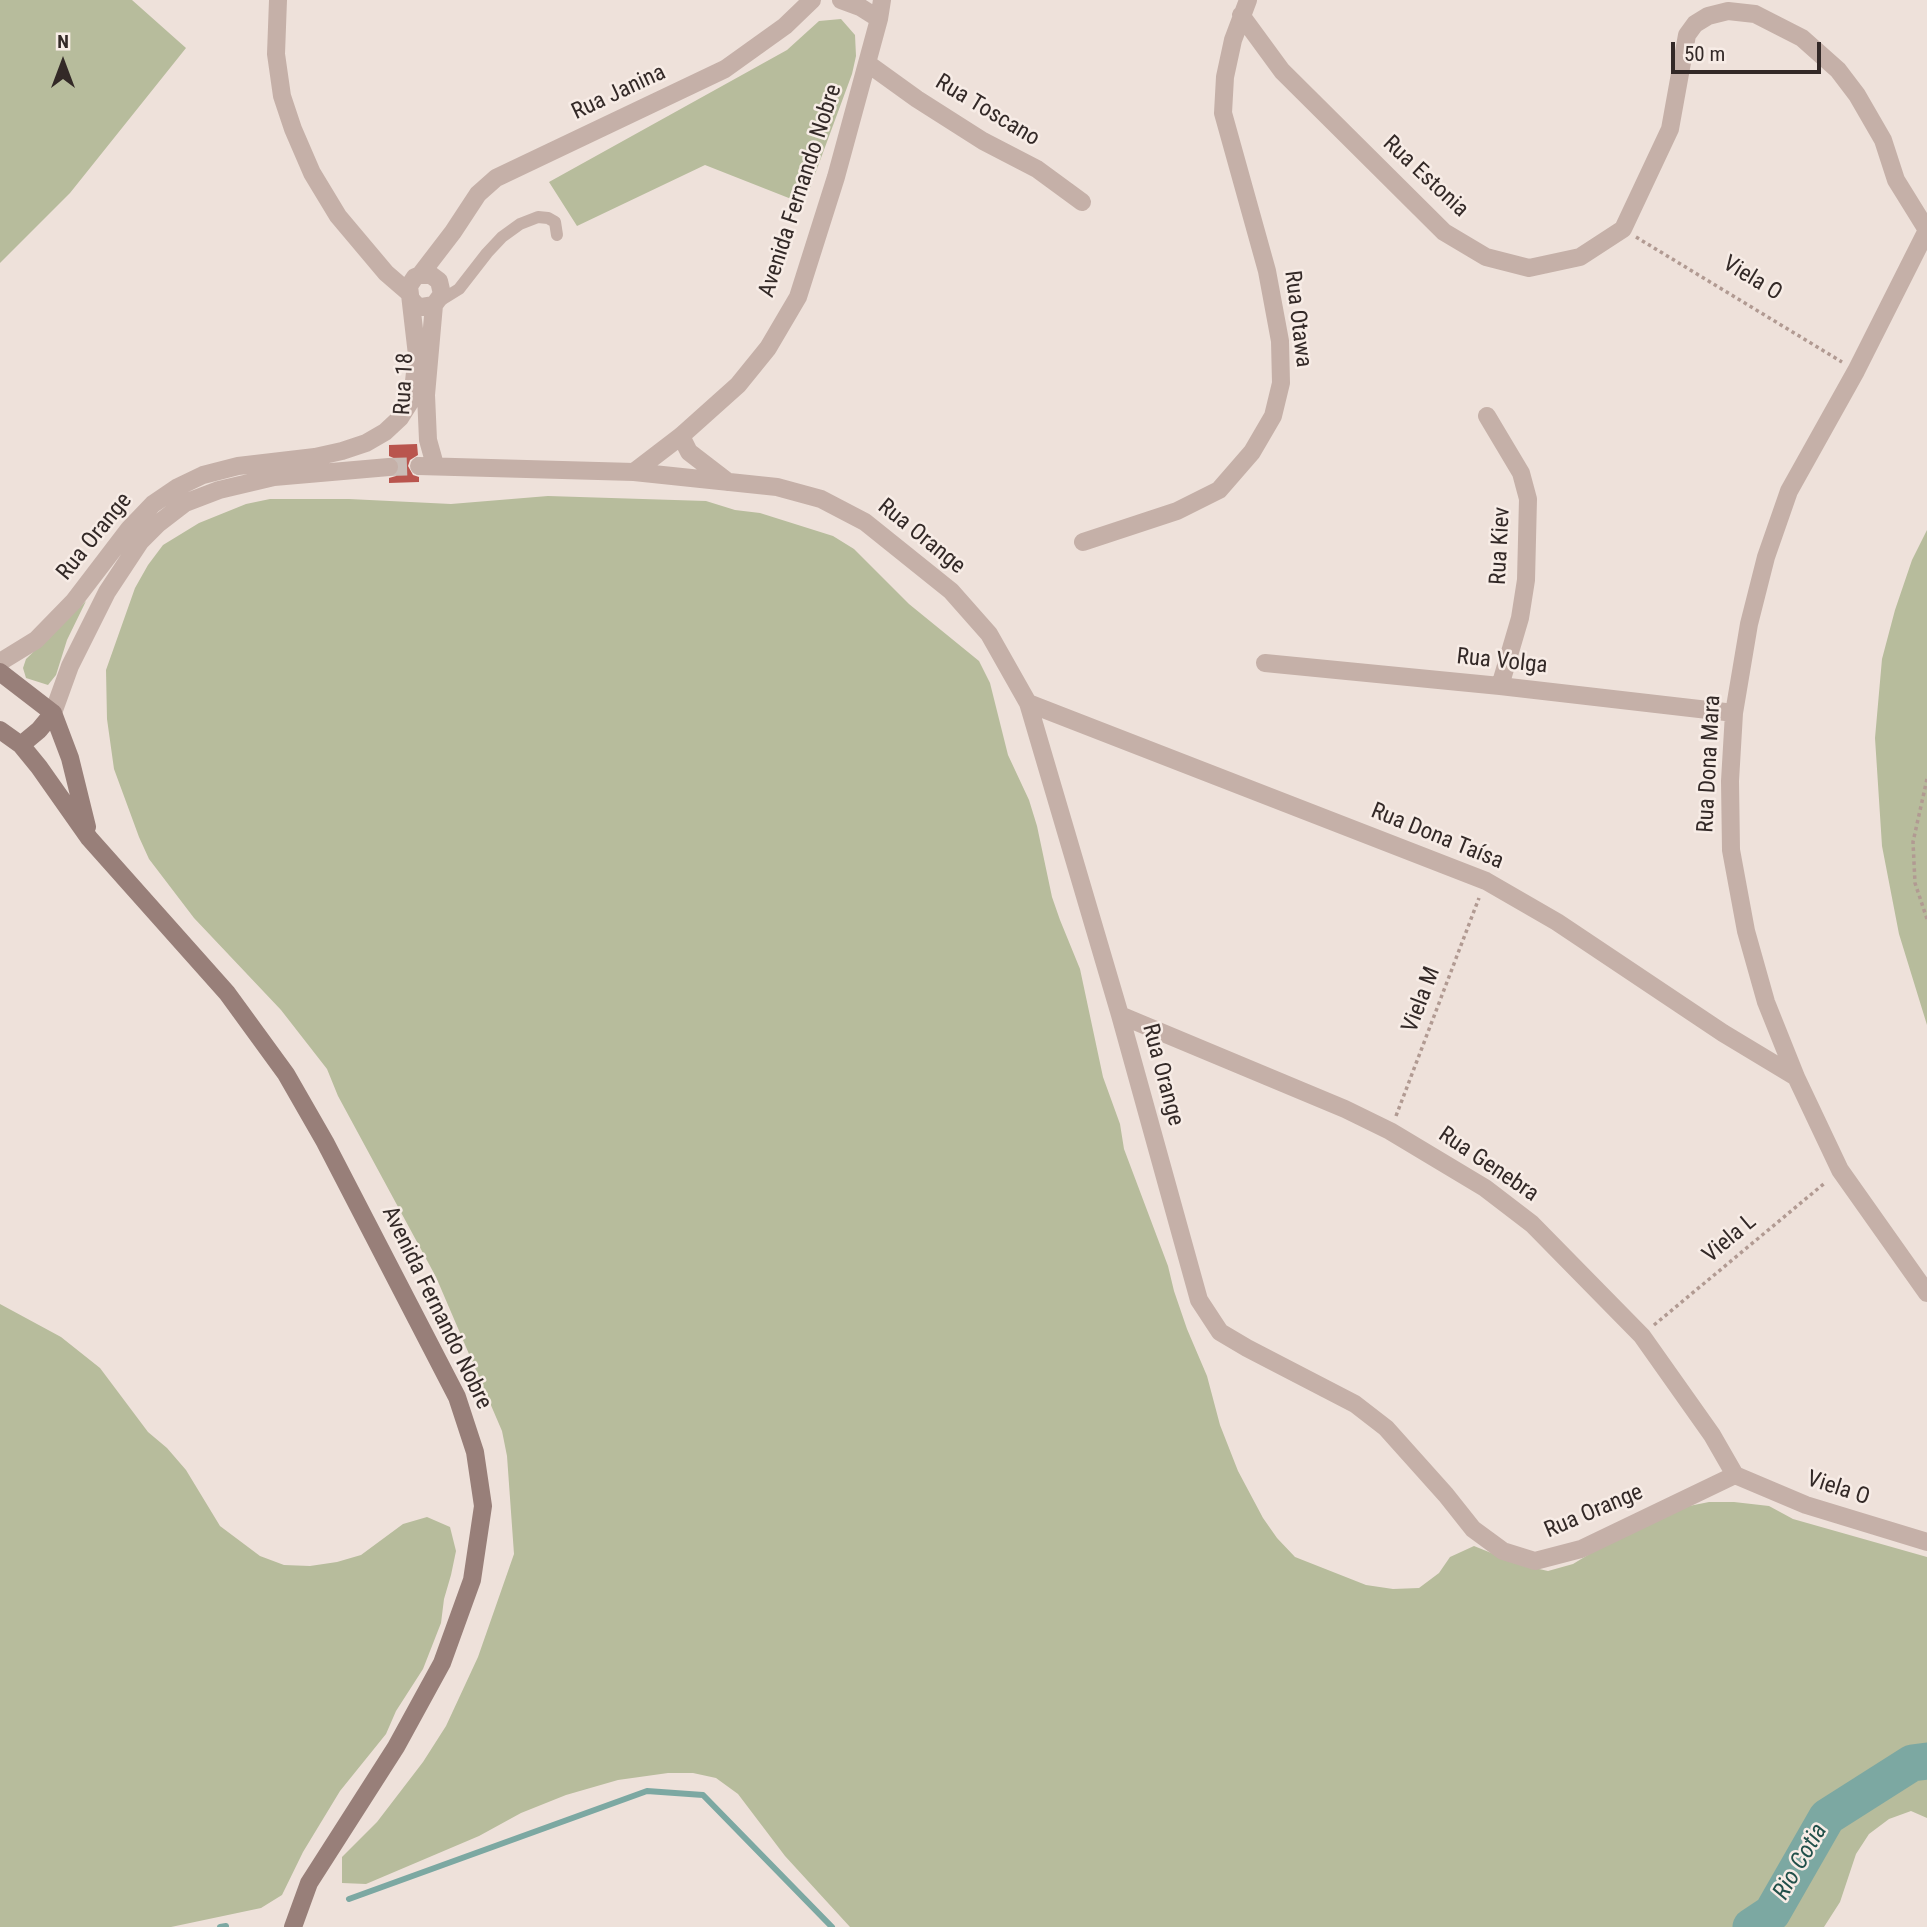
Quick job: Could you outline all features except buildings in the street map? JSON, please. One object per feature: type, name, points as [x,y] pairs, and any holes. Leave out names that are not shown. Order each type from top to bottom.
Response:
[{"type":"main road","points":[[0,672],[53,713],[39,730],[21,745]]},
{"type":"main road","name":"Avenida Fernando Nobre","points":[[53,713],[70,758],[89,838]]},
{"type":"main road","name":"Avenida Fernando Nobre","points":[[0,730],[21,745],[39,766],[89,838],[227,993],[286,1074],[325,1142],[457,1397],[475,1452],[484,1506],[472,1580],[443,1663],[396,1747],[309,1883],[293,1927]]},
{"type":"street","points":[[278,0],[276,54],[282,96],[312,173],[338,216],[368,252],[413,286],[417,306],[422,307],[438,298],[430,275],[413,286]]},
{"type":"street","name":"Rua Janina","points":[[413,286],[478,194],[496,178],[725,69],[785,26],[812,0]]},
{"type":"street","points":[[841,0],[860,7],[879,19]]},
{"type":"street","name":"Avenida Fernando Nobre","points":[[634,472],[681,436],[738,385],[768,348],[798,297],[836,177],[882,0]]},
{"type":"street","name":"Rua Estonia","points":[[1245,7],[1282,71],[1444,232],[1486,257],[1529,268],[1580,257],[1623,229]]},
{"type":"street","name":"Rua Otawa","points":[[1083,542],[1177,511],[1219,490],[1252,452],[1273,416],[1281,383],[1280,341],[1267,271],[1223,113],[1225,77],[1245,7]]},
{"type":"street","points":[[1623,229],[1670,129],[1687,35],[1695,24],[1708,16],[1728,11],[1755,14],[1802,38],[1838,70],[1857,95],[1883,139],[1896,180],[1927,230]]},
{"type":"street","name":"Rua Toscano","points":[[867,62],[917,99],[982,141],[1037,169],[1082,202]]},
{"type":"street","name":"Rua Dona Mara","points":[[1927,230],[1856,370],[1789,491],[1766,557],[1756,597],[1734,713],[1730,781],[1731,850],[1746,930],[1766,1002],[1796,1077],[1840,1170],[1927,1293]]},
{"type":"street","name":"Rua Janina","points":[[438,298],[453,232]]},
{"type":"street","name":"Rua 18","points":[[400,418],[412,399],[417,355],[413,286]]},
{"type":"street","name":"Rua 18","points":[[438,298],[426,395],[427,465],[634,472]]},
{"type":"street","name":"Rua Kiev","points":[[1487,416],[1521,473],[1528,499],[1526,580],[1520,618],[1500,686]]},
{"type":"street","name":"Rua Orange","points":[[0,662],[36,640],[74,601],[129,529],[153,504],[178,487],[203,475],[237,466],[315,457],[342,451],[366,443],[385,432],[400,418]]},
{"type":"street","points":[[681,436],[689,452],[731,484]]},
{"type":"street","name":"Rua Orange","points":[[53,713],[71,666],[107,592],[140,542],[185,503],[219,490],[274,477],[389,467]]},
{"type":"street","name":"Rua Orange","points":[[634,472],[777,487],[821,499],[865,522],[959,600],[989,634],[1028,703],[1120,1015],[1199,1300],[1220,1332],[1355,1404],[1386,1428],[1473,1529],[1503,1551],[1535,1561],[1581,1549],[1735,1475]]},
{"type":"street","name":"Rua Volga","points":[[1265,663],[1734,713]]},
{"type":"street","name":"Rua Dona Taísa","points":[[1028,703],[1486,881],[1557,922],[1723,1033],[1796,1077]]},
{"type":"street","name":"Rua Genebra","points":[[1120,1015],[1390,1131],[1485,1188],[1532,1224],[1642,1335],[1712,1435],[1735,1475]]},
{"type":"street","name":"Viela O","points":[[1735,1475],[1806,1506],[1927,1542]]},
{"type":"lane","points":[[438,298],[459,289],[487,253],[520,223],[538,216],[548,218],[555,222],[557,235]]},
{"type":"path","name":"Viela O","points":[[1623,229],[1856,370]]},
{"type":"path","points":[[1927,779],[1913,842],[1913,863],[1915,883],[1927,919]]},
{"type":"path","name":"Viela M","points":[[1390,1131],[1486,881]]},
{"type":"path","name":"Viela L","points":[[1642,1335],[1840,1170]]},
{"type":"green space","points":[[0,0],[132,0],[186,48],[70,193],[0,263]]},
{"type":"green space","points":[[841,19],[855,35],[856,56],[852,74],[804,204],[705,165],[577,226],[549,182],[787,50],[819,21]]},
{"type":"green space","points":[[548,496],[706,501],[735,510],[760,513],[833,536],[854,549],[909,604],[979,661],[990,683],[1008,755],[1029,800],[1052,897],[1080,969],[1103,1077],[1120,1124],[1124,1149],[1168,1266],[1187,1329],[1207,1376],[1220,1425],[1238,1471],[1263,1518],[1295,1557],[1366,1585],[1393,1589],[1419,1588],[1439,1573],[1450,1557],[1474,1546],[1521,1565],[1548,1571],[1573,1564],[1616,1538],[1684,1507],[1709,1502],[1769,1506],[1793,1519],[1927,1557],[1927,1748],[1875,1766],[1835,1793],[1801,1833],[1769,1898],[1733,1927],[850,1927],[785,1856],[738,1794],[716,1778],[693,1773],[668,1773],[618,1780],[566,1795],[366,1884],[342,1883],[342,1857],[377,1822],[423,1762],[446,1726],[478,1657],[514,1554],[507,1456],[502,1431],[436,1277],[338,1096],[327,1069],[281,1010],[194,918],[149,859],[114,769],[107,719],[106,670],[135,588],[163,545],[199,523],[246,504],[270,499],[349,499],[451,504]]},
{"type":"green space","points":[[1927,530],[1927,1025],[1899,934],[1882,846],[1875,738],[1882,659],[1912,560]]},
{"type":"green space","points":[[86,601],[67,640],[56,675],[48,685],[26,678],[23,668],[26,659]]},
{"type":"green space","points":[[0,1304],[61,1337],[100,1368],[148,1432],[167,1448],[186,1470],[220,1526],[260,1556],[284,1565],[310,1566],[337,1562],[361,1555],[403,1524],[427,1517],[450,1527],[456,1551],[441,1623],[423,1669],[396,1711],[386,1734],[340,1791],[303,1852],[282,1895],[261,1908],[171,1927],[0,1927]]},
{"type":"green space","points":[[1927,1772],[1927,1818],[1911,1811],[1889,1819],[1869,1834],[1856,1854],[1840,1902],[1824,1927],[1773,1927],[1795,1899],[1816,1853],[1848,1814],[1888,1785],[1911,1775]]},
{"type":"waterway","name":"Rio Cotia","points":[[1751,1927],[1772,1913],[1827,1817],[1912,1763],[1927,1761]]},
{"type":"waterway","points":[[349,1899],[647,1791],[703,1795],[832,1927]]},
{"type":"waterway","points":[[220,1927],[226,1926]]},
{"type":"tunnel","points":[[389,467],[419,466]]}]
